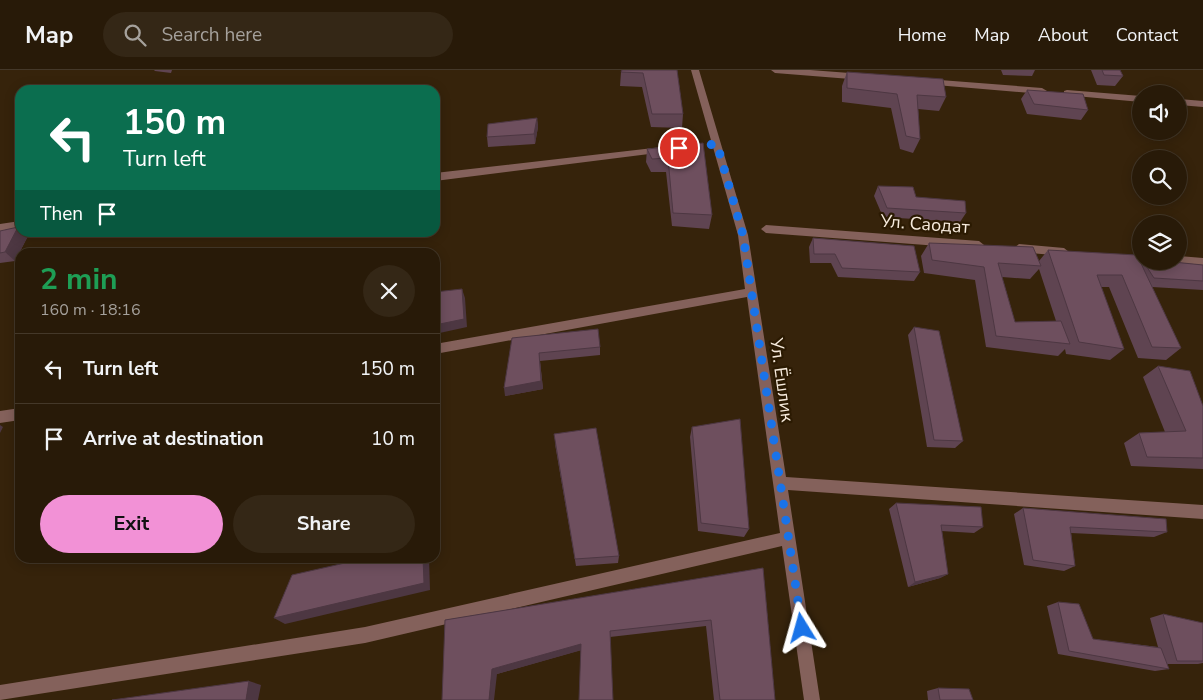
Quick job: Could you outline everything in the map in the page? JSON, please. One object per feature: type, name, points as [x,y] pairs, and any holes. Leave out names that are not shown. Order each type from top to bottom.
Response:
[{"type":"street","name":"Ул. Ёшлик","points":[[696,70],[712,145],[743,235],[812,700]]},
{"type":"street","points":[[776,70],[874,78]]},
{"type":"street","points":[[914,81],[1132,98]]},
{"type":"street","points":[[1187,103],[1203,104]]},
{"type":"street","points":[[440,176],[668,150]]},
{"type":"street","points":[[0,228],[15,226]]},
{"type":"street","name":"Ул. Саодат","points":[[766,229],[1072,252]]},
{"type":"street","points":[[1187,261],[1203,262]]},
{"type":"street","points":[[440,348],[752,292]]},
{"type":"street","points":[[0,416],[15,414]]},
{"type":"street","points":[[780,483],[1203,512]]},
{"type":"street","points":[[0,693],[364,634],[788,538]]},
{"type":"building","points":[[622,70],[677,70],[683,114],[652,114],[643,73],[621,72]]},
{"type":"building","points":[[1102,70],[1120,70],[1123,76],[1104,75]]},
{"type":"building","points":[[847,72],[943,79],[946,97],[917,95],[920,139],[906,136],[897,94],[847,88]]},
{"type":"building","points":[[1027,90],[1083,94],[1088,110],[1034,104]]},
{"type":"building","points":[[537,118],[534,134],[487,137],[488,124]]},
{"type":"building","points":[[703,143],[712,215],[673,213],[668,158],[652,159],[647,149]]},
{"type":"building","points":[[878,186],[913,187],[916,197],[965,201],[966,213],[887,208]]},
{"type":"building","points":[[15,228],[15,233],[5,252],[0,253],[0,231]]},
{"type":"building","points":[[813,238],[914,246],[920,272],[842,268],[835,254],[814,254]]},
{"type":"building","points":[[929,243],[1033,247],[1041,266],[998,263],[1015,322],[1061,321],[1070,344],[996,336],[984,267],[932,260]]},
{"type":"building","points":[[1048,250],[1132,255],[1132,270],[1144,270],[1181,348],[1152,347],[1122,275],[1097,275],[1124,349],[1079,342]]},
{"type":"building","points":[[1187,263],[1203,265],[1203,281],[1154,278],[1149,270],[1187,270]]},
{"type":"building","points":[[462,289],[464,319],[440,324],[440,291]]},
{"type":"building","points":[[914,327],[939,331],[963,441],[934,440]]},
{"type":"building","points":[[598,329],[600,347],[539,353],[541,381],[504,388],[512,338]]},
{"type":"building","points":[[1158,366],[1190,371],[1203,406],[1203,458],[1147,457],[1139,433],[1186,431]]},
{"type":"building","points":[[740,419],[749,529],[701,523],[692,427]]},
{"type":"building","points":[[596,428],[619,556],[575,559],[554,434]]},
{"type":"building","points":[[896,503],[981,507],[983,527],[941,525],[948,574],[915,582]]},
{"type":"building","points":[[1023,508],[1166,519],[1167,532],[1070,527],[1075,566],[1033,560]]},
{"type":"building","points":[[345,563],[423,563],[424,583],[274,618],[292,575]]},
{"type":"building","points":[[763,568],[775,700],[720,700],[711,620],[610,631],[613,700],[579,700],[581,644],[492,669],[489,700],[442,700],[445,620]]},
{"type":"building","points":[[1058,602],[1079,604],[1093,639],[1161,648],[1169,669],[1069,651]]},
{"type":"building","points":[[1163,614],[1203,623],[1203,661],[1177,661]]},
{"type":"building","points":[[249,681],[246,700],[112,700]]},
{"type":"building","points":[[938,688],[969,689],[973,700],[940,700]]},
{"type":"route","points":[[679,148],[717,144],[743,235],[802,628]]}]
